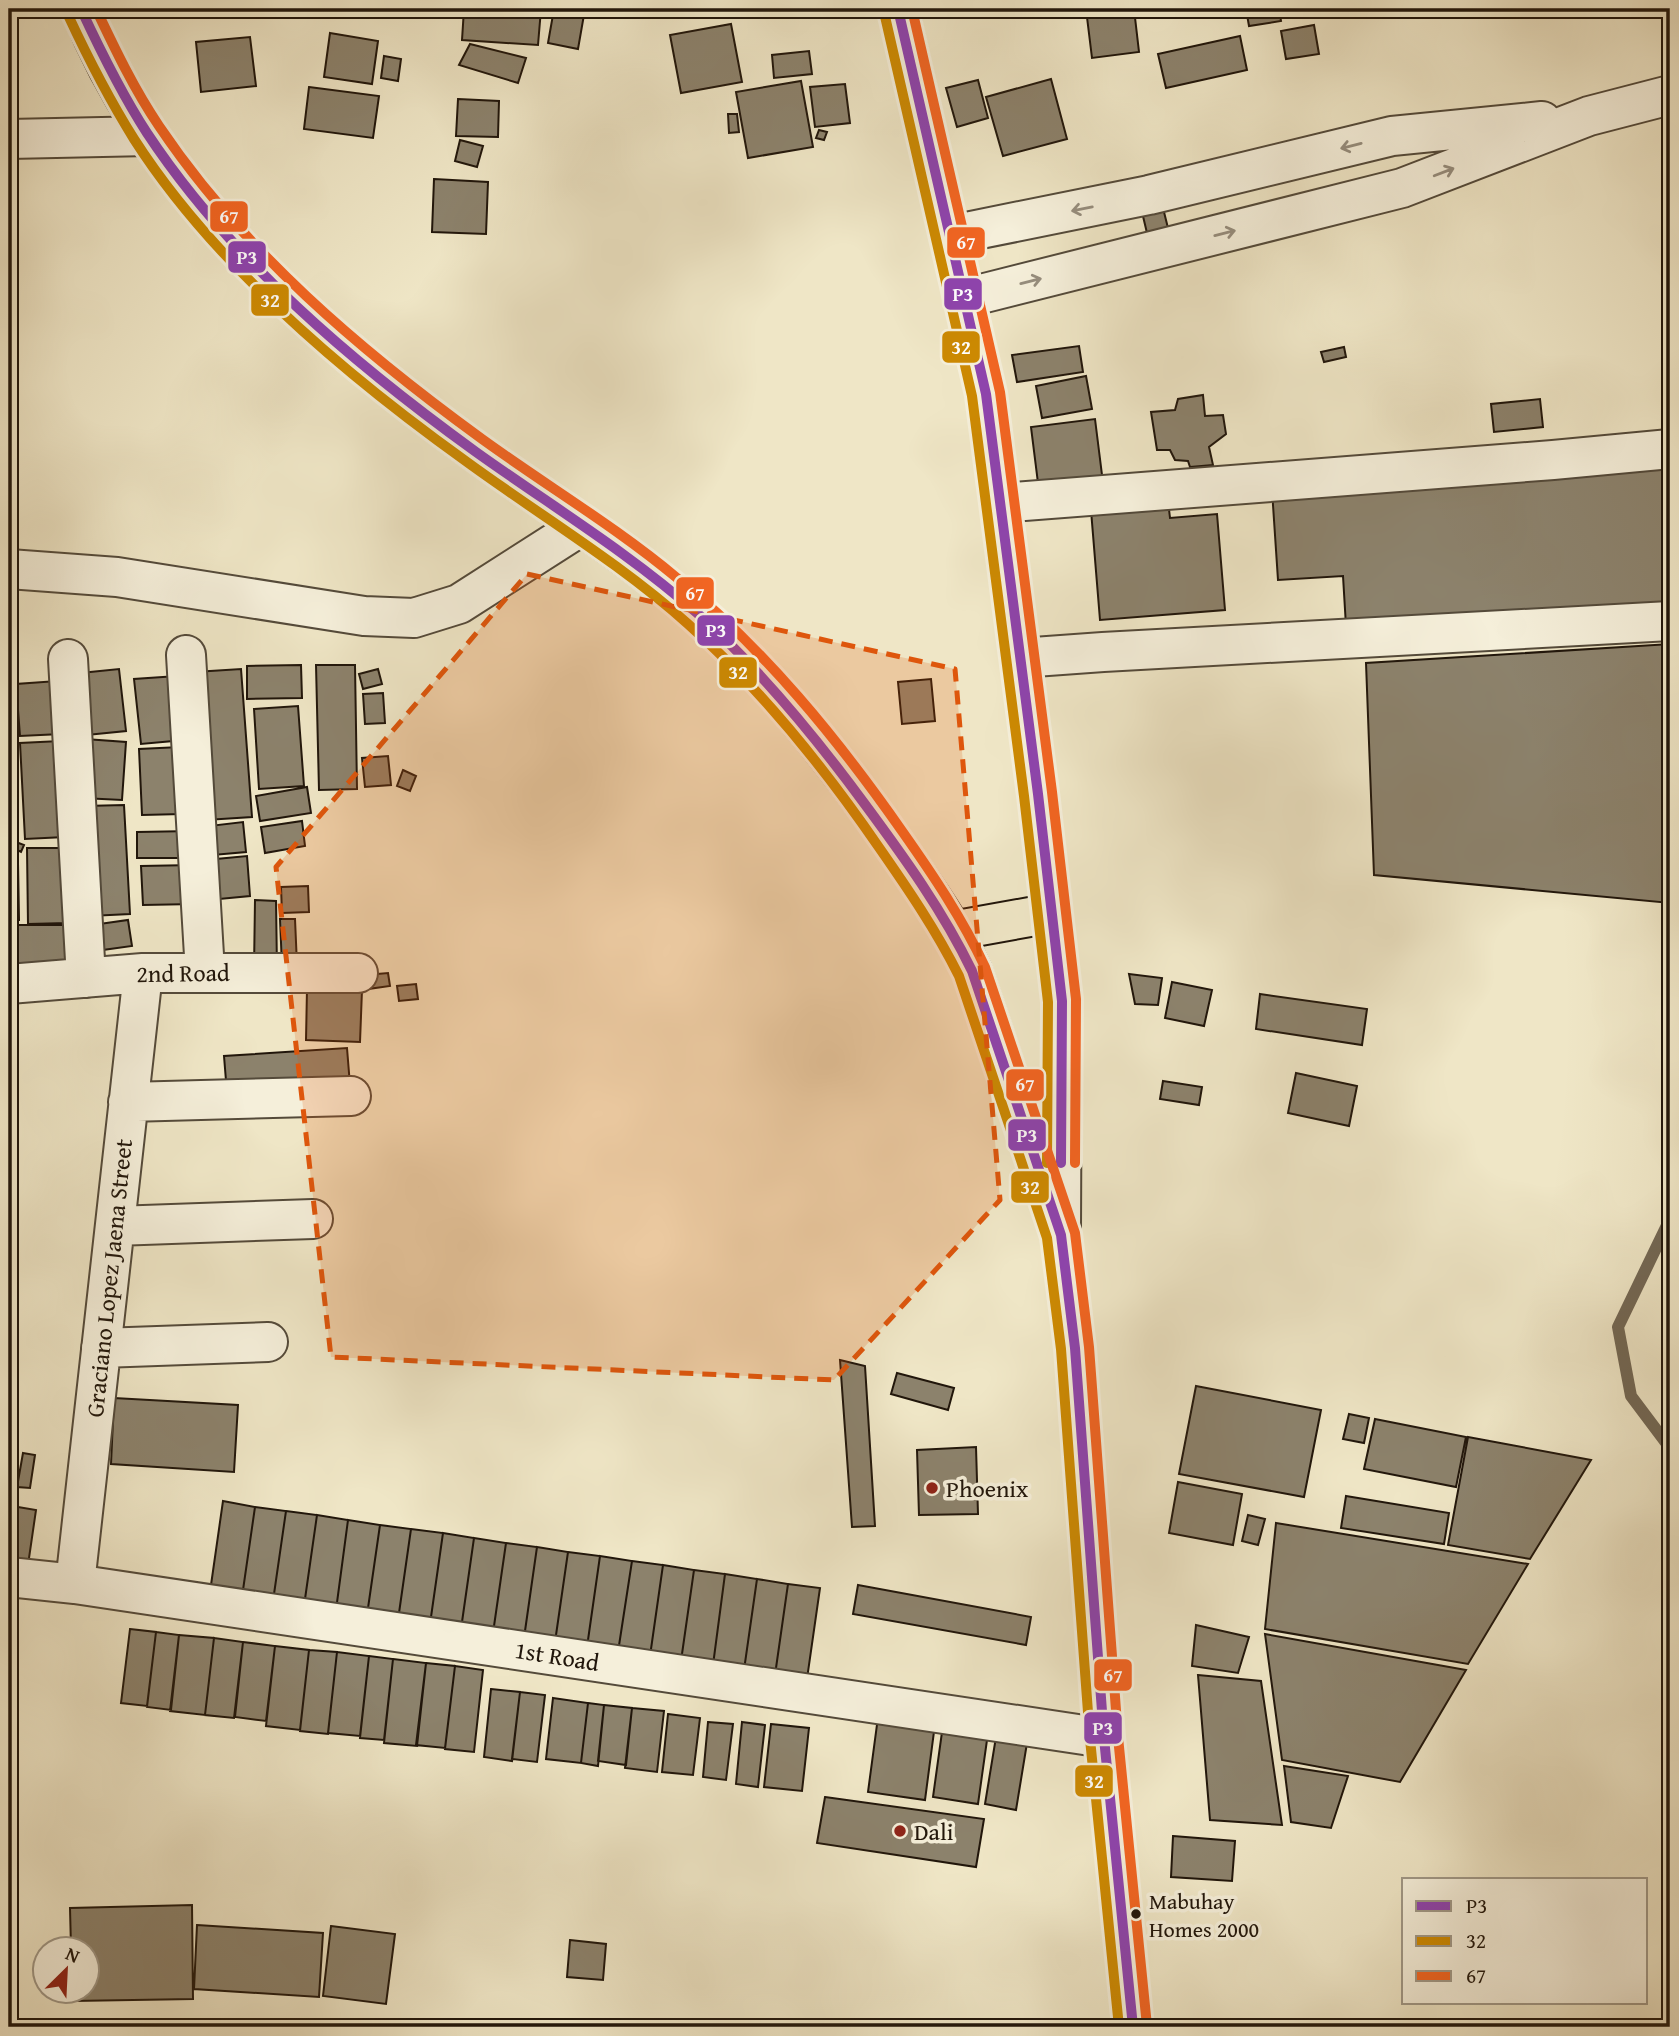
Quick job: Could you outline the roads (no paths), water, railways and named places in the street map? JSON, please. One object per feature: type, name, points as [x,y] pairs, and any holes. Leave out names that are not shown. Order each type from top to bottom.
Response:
[{"type":"main road","points":[[81,9],[118,89],[172,169],[240,251],[332,338],[447,431],[666,587],[739,652],[800,719],[844,775],[952,930],[972,971],[1061,1234],[1075,1348],[1104,1738],[1133,2027]]},
{"type":"main road","points":[[952,930],[1052,913]]},
{"type":"street","points":[[898,9],[986,394],[1062,1001],[1061,1234]]},
{"type":"street","points":[[965,298],[1402,188],[1589,116],[1670,95]]},
{"type":"street","points":[[951,235],[1149,195],[1392,136],[1589,116]]},
{"type":"street","points":[[9,139],[149,136]]},
{"type":"street","points":[[1000,503],[1670,449]]},
{"type":"street","points":[[9,569],[117,577],[364,616],[414,618],[459,604],[581,526]]},
{"type":"street","points":[[1020,659],[1103,652],[1670,621]]},
{"type":"street","points":[[186,655],[205,972]]},
{"type":"street","points":[[68,659],[86,978]]},
{"type":"street","name":"2nd Road","points":[[9,984],[143,973],[358,973]]},
{"type":"street","name":"Graciano Lopez Jaena Street","points":[[75,1584],[143,973]]},
{"type":"street","points":[[128,1102],[351,1096]]},
{"type":"street","points":[[115,1226],[313,1219]]},
{"type":"street","points":[[101,1348],[268,1342]]},
{"type":"street","name":"1st Road","points":[[9,1577],[75,1584],[1104,1738]]},
{"type":"waterway","points":[[1670,1219],[1618,1327],[1631,1396],[1670,1448]]},
{"type":"place","name":"Phoenix","points":[[932,1488]]},
{"type":"place","name":"Dali","points":[[900,1831]]},
{"type":"place","name":"Mabuhay Homes 2000","points":[[1136,1914]]}]
